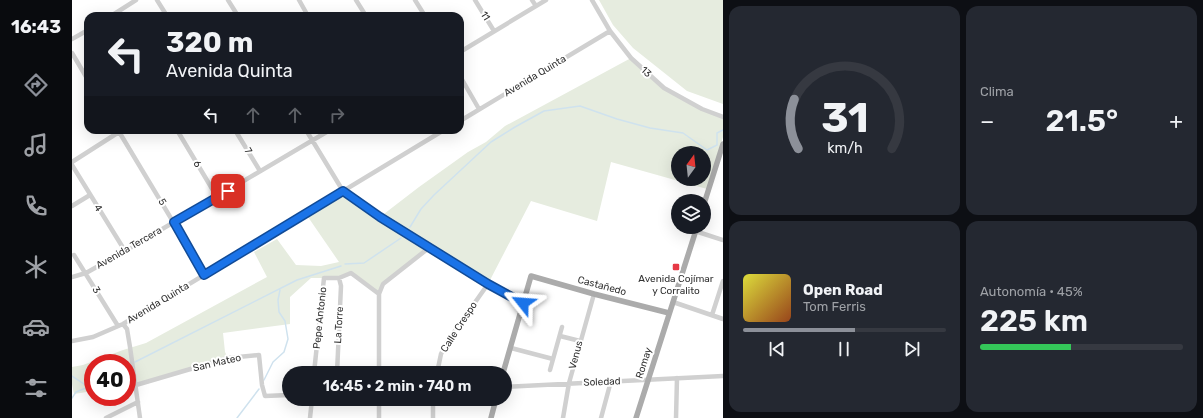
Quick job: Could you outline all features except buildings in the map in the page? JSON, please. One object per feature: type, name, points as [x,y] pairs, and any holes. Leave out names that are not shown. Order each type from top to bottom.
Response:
[{"type":"main road","points":[[708,194],[720,161],[723,144]]},
{"type":"main road","name":"Romay","points":[[636,418],[694,234]]},
{"type":"main road","name":"Castañedo","points":[[523,303],[531,276],[669,313]]},
{"type":"main road","points":[[505,366],[523,303]]},
{"type":"main road","points":[[491,418],[494,406]]},
{"type":"street","points":[[117,12],[136,0]]},
{"type":"street","points":[[157,0],[164,12]]},
{"type":"street","points":[[228,0],[236,12]]},
{"type":"street","points":[[299,0],[306,12]]},
{"type":"street","points":[[356,0],[364,12]]},
{"type":"street","points":[[415,0],[422,12]]},
{"type":"street","name":"11","points":[[476,0],[494,31]]},
{"type":"street","points":[[532,0],[536,6]]},
{"type":"street","points":[[464,50],[546,0]]},
{"type":"street","name":"13","points":[[592,0],[610,31],[631,58],[664,88],[702,109],[723,117]]},
{"type":"street","name":"Avenida Quinta","points":[[464,118],[610,31]]},
{"type":"street","points":[[72,39],[84,32]]},
{"type":"street","points":[[72,53],[84,73]]},
{"type":"street","points":[[464,83],[479,109]]},
{"type":"street","points":[[72,162],[114,134]]},
{"type":"street","name":"5","points":[[121,134],[204,275]]},
{"type":"street","name":"6","points":[[179,134],[217,197]]},
{"type":"street","name":"7","points":[[237,134],[260,172]]},
{"type":"street","points":[[309,134],[343,191],[380,217],[488,284],[523,303]]},
{"type":"street","name":"Avenida Tercera","points":[[72,277],[86,273],[125,251],[323,134]]},
{"type":"street","name":"Avenida Quinta","points":[[72,341],[93,337],[124,324],[437,134]]},
{"type":"street","name":"4","points":[[72,165],[125,251]]},
{"type":"street","points":[[72,206],[90,195]]},
{"type":"street","points":[[708,234],[723,240]]},
{"type":"street","points":[[379,366],[379,294],[383,284],[430,247]]},
{"type":"street","name":"3","points":[[74,255],[118,326]]},
{"type":"street","name":"Pepe Antonio","points":[[315,366],[324,278],[340,278],[351,273],[379,294]]},
{"type":"street","name":"La Torre","points":[[337,366],[341,286],[340,278]]},
{"type":"street","points":[[712,315],[723,281]]},
{"type":"street","name":"Calle Crespo","points":[[438,366],[441,354],[447,342],[488,284]]},
{"type":"street","name":"Venus","points":[[563,418],[569,383],[594,294]]},
{"type":"street","points":[[673,302],[723,319]]},
{"type":"street","points":[[124,324],[131,354]]},
{"type":"street","points":[[550,370],[562,327]]},
{"type":"street","points":[[560,336],[580,341]]},
{"type":"street","points":[[511,348],[553,359]]},
{"type":"street","name":"San Mateo","points":[[136,385],[228,358],[259,355],[262,385],[265,396],[282,395]]},
{"type":"street","name":"Soledad","points":[[512,387],[723,376]]},
{"type":"street","points":[[676,418],[677,378]]},
{"type":"street","points":[[601,418],[611,381]]},
{"type":"street","points":[[136,385],[140,418]]},
{"type":"street","points":[[106,418],[138,402]]},
{"type":"street","points":[[310,418],[311,406]]},
{"type":"street","points":[[379,406],[379,418]]},
{"type":"street","points":[[433,406],[433,418]]},
{"type":"shaded area","points":[[599,0],[723,0],[723,104],[687,91],[633,48],[613,25]]},
{"type":"shaded area","points":[[631,58],[664,88],[723,118],[723,137],[711,176],[711,146],[671,146],[671,179],[611,162],[597,221],[531,201],[488,284],[430,247],[382,283],[379,294],[351,273],[339,278],[311,278],[290,297],[290,324],[223,333],[225,352],[228,358],[136,385],[136,354],[112,354],[146,343],[267,277],[254,252],[277,239],[296,265],[321,266],[339,262],[308,217],[343,194],[380,217],[468,152],[486,142],[505,126]]},
{"type":"shaded area","points":[[696,186],[708,186],[707,189]]},
{"type":"shaded area","points":[[83,365],[84,392],[74,394],[72,384],[72,367]]},
{"type":"waterway","points":[[410,227],[421,209],[434,195],[491,142],[544,111],[580,106],[617,119],[650,128],[683,133],[707,150],[717,145],[717,133],[723,130]]},
{"type":"waterway","points":[[345,264],[364,263],[401,238]]},
{"type":"waterway","points":[[136,361],[297,280],[341,266]]},
{"type":"waterway","points":[[264,380],[273,362],[284,352],[288,339],[285,321],[279,312],[278,300],[280,290]]},
{"type":"waterway","points":[[72,376],[84,384]]},
{"type":"waterway","points":[[72,398],[76,392],[84,389]]},
{"type":"waterway","points":[[237,418],[259,389]]},
{"type":"place","name":"Avenida Cojímar y Corralito","points":[[676,267]]},
{"type":"route","points":[[228,191],[174,222],[204,275],[343,191],[380,217],[488,284],[523,303]]}]
